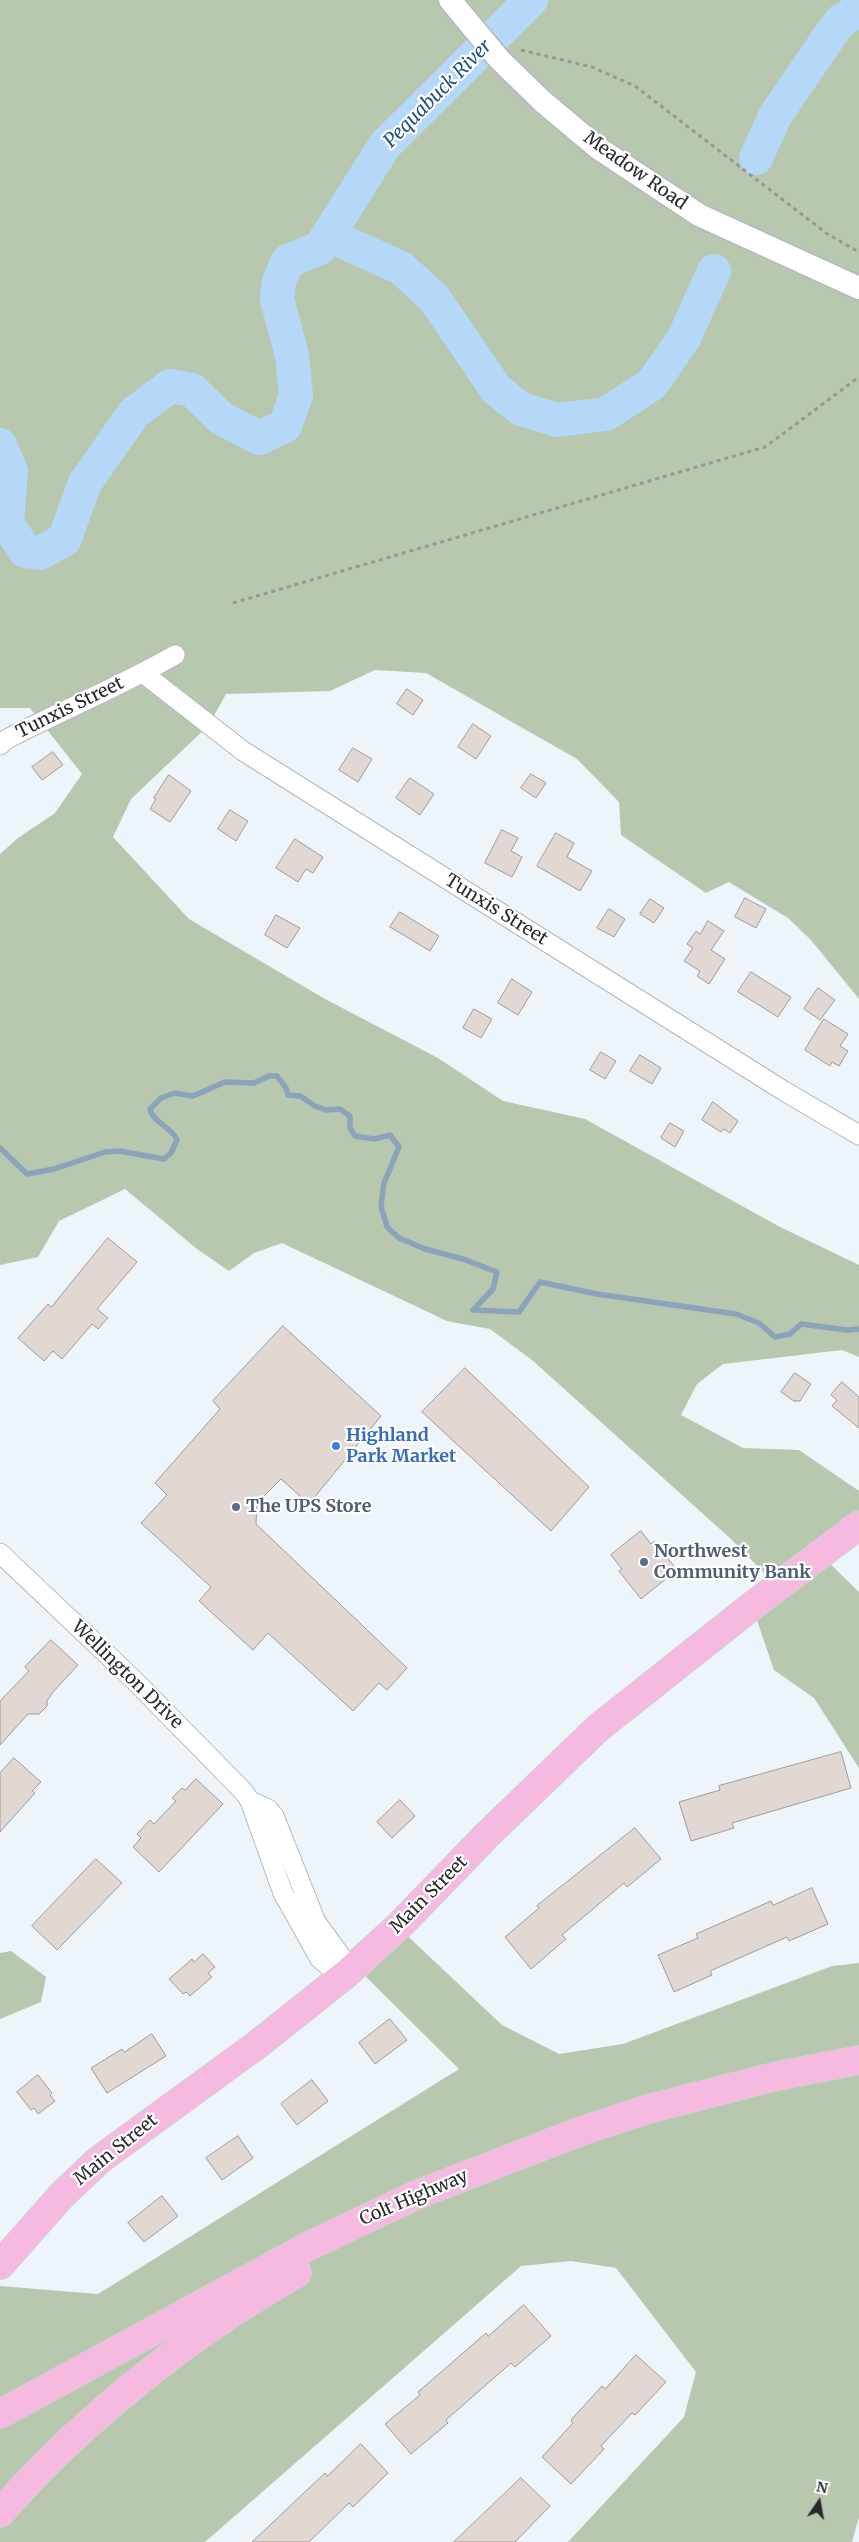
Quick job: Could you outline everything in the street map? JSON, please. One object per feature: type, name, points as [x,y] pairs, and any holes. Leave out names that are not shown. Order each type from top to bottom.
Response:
[{"type":"highway","name":"Main Street","points":[[0,2265],[62,2195],[99,2160],[258,2044],[346,1974],[400,1925],[486,1836],[598,1728],[752,1606],[859,1525]]},
{"type":"highway","name":"Colt Highway","points":[[0,2414],[361,2220],[416,2195],[524,2152],[648,2109],[777,2076],[859,2060]]},
{"type":"highway","points":[[0,2513],[45,2465],[86,2428],[159,2366],[202,2334],[333,2252],[524,2152]]},
{"type":"street","name":"Meadow Road","points":[[450,0],[471,27],[506,53],[542,101],[598,148],[699,215],[859,288]]},
{"type":"street","name":"Tunxis Street","points":[[0,745],[7,739],[64,709],[143,673],[175,654]]},
{"type":"street","name":"Tunxis Street","points":[[143,673],[243,751],[767,1080],[859,1135]]},
{"type":"street","name":"Wellington Drive","points":[[0,1553],[135,1681],[243,1791],[250,1801],[288,1901],[320,1959],[332,1969],[346,1974]]},
{"type":"path","points":[[506,53],[592,67],[635,86],[826,233],[859,252]]},
{"type":"path","points":[[233,603],[765,448],[859,377]]},
{"type":"green space","points":[[0,0],[859,0],[859,999],[811,940],[788,918],[729,882],[706,893],[621,835],[619,802],[577,759],[426,673],[375,670],[330,691],[226,694],[209,725],[131,799],[113,837],[189,919],[325,999],[438,1058],[503,1101],[585,1119],[780,1227],[859,1265],[859,1357],[842,1350],[723,1364],[697,1384],[681,1415],[743,1448],[799,1450],[859,1491],[859,1525],[821,1555],[859,1592],[859,1768],[814,1698],[774,1670],[752,1606],[767,1576],[731,1539],[532,1360],[490,1329],[447,1321],[282,1243],[254,1253],[229,1271],[197,1249],[125,1189],[59,1221],[38,1257],[0,1265],[0,854],[18,838],[55,813],[82,774],[30,708],[0,708]]},
{"type":"green space","points":[[398,1927],[502,2025],[559,2054],[623,2044],[832,1966],[859,1963],[859,2517],[852,2542],[568,2542],[684,2417],[696,2372],[616,2268],[571,2261],[521,2266],[205,2542],[0,2542],[0,2286],[98,2294],[459,2069],[355,1966]]},
{"type":"green space","points":[[11,1951],[46,1977],[41,2002],[0,2019],[0,1953]]},
{"type":"building","points":[[407,689],[423,700],[413,715],[397,704]]},
{"type":"building","points":[[473,724],[491,736],[476,759],[458,747]]},
{"type":"building","points":[[353,748],[372,759],[358,782],[339,770]]},
{"type":"building","points":[[53,752],[63,765],[42,780],[32,767]]},
{"type":"building","points":[[531,774],[546,783],[536,798],[521,788]]},
{"type":"building","points":[[169,775],[191,791],[170,822],[150,809],[156,799],[154,798]]},
{"type":"building","points":[[410,778],[434,794],[420,815],[396,798]]},
{"type":"building","points":[[230,810],[248,821],[236,841],[218,829]]},
{"type":"building","points":[[502,830],[518,838],[511,851],[522,857],[512,877],[485,863]]},
{"type":"building","points":[[556,833],[574,843],[567,857],[592,871],[580,891],[537,866]]},
{"type":"building","points":[[295,839],[323,857],[313,873],[306,869],[298,882],[276,868]]},
{"type":"building","points":[[745,898],[766,909],[756,928],[735,917]]},
{"type":"building","points":[[650,899],[664,908],[654,923],[640,914]]},
{"type":"building","points":[[609,909],[625,919],[614,937],[597,928]]},
{"type":"building","points":[[400,912],[439,936],[430,951],[390,927]]},
{"type":"building","points":[[276,915],[300,928],[287,948],[265,935]]},
{"type":"building","points":[[708,921],[724,931],[711,950],[725,959],[709,984],[697,976],[700,971],[684,961],[693,948],[687,944],[696,931],[700,934]]},
{"type":"building","points":[[751,972],[791,997],[778,1017],[738,992]]},
{"type":"building","points":[[512,979],[532,992],[518,1015],[498,1003]]},
{"type":"building","points":[[818,988],[835,1000],[820,1020],[804,1009]]},
{"type":"building","points":[[474,1009],[492,1019],[481,1038],[463,1028]]},
{"type":"building","points":[[824,1019],[848,1034],[840,1046],[848,1051],[839,1066],[832,1062],[830,1066],[805,1050]]},
{"type":"building","points":[[601,1052],[616,1061],[605,1079],[590,1070]]},
{"type":"building","points":[[640,1055],[661,1068],[652,1084],[630,1071]]},
{"type":"building","points":[[713,1102],[738,1121],[730,1133],[724,1129],[721,1132],[702,1120]]},
{"type":"building","points":[[670,1123],[684,1131],[675,1147],[661,1138]]},
{"type":"building","points":[[108,1238],[137,1262],[97,1309],[108,1318],[98,1329],[92,1324],[62,1359],[53,1351],[44,1361],[18,1338],[48,1304],[51,1307]]},
{"type":"building","points":[[283,1326],[381,1416],[309,1504],[281,1479],[257,1503],[256,1524],[407,1668],[387,1690],[379,1683],[353,1711],[268,1633],[253,1650],[199,1601],[211,1587],[141,1523],[167,1495],[155,1483],[220,1409],[213,1401]]},
{"type":"building","points":[[465,1368],[589,1487],[551,1531],[422,1412]]},
{"type":"building","points":[[795,1373],[811,1384],[800,1401],[794,1401],[781,1392]]},
{"type":"building","points":[[842,1382],[859,1397],[859,1428],[832,1406],[837,1400],[831,1395]]},
{"type":"building","name":"Northwest Community Bank","points":[[641,1531],[651,1544],[654,1541],[677,1570],[641,1599],[619,1571],[622,1569],[611,1555]]},
{"type":"building","points":[[51,1640],[78,1665],[53,1692],[47,1701],[47,1706],[39,1714],[28,1714],[0,1745],[0,1701],[29,1671],[25,1667]]},
{"type":"building","points":[[841,1752],[851,1788],[732,1823],[734,1828],[691,1841],[679,1802],[720,1790],[719,1786]]},
{"type":"building","points":[[14,1758],[41,1782],[32,1791],[35,1793],[0,1832],[0,1773]]},
{"type":"building","points":[[196,1779],[223,1804],[159,1872],[133,1847],[141,1838],[137,1834],[150,1820],[154,1824],[176,1801],[172,1798],[182,1788],[185,1790]]},
{"type":"building","points":[[400,1800],[415,1816],[392,1838],[377,1822]]},
{"type":"building","points":[[635,1828],[661,1859],[627,1887],[624,1883],[562,1935],[566,1939],[531,1969],[505,1937],[539,1908],[537,1906]]},
{"type":"building","points":[[96,1859],[122,1883],[57,1950],[32,1926]]},
{"type":"building","points":[[812,1888],[828,1924],[789,1941],[787,1937],[710,1971],[712,1975],[674,1992],[658,1955],[698,1938],[696,1934],[771,1901],[773,1905]]},
{"type":"building","points":[[203,1954],[215,1967],[208,1973],[212,1977],[190,1996],[186,1992],[183,1994],[169,1979],[192,1959],[194,1962]]},
{"type":"building","points":[[390,2019],[407,2040],[375,2064],[359,2043]]},
{"type":"building","points":[[152,2034],[166,2056],[107,2093],[91,2068],[122,2049],[124,2052]]},
{"type":"building","points":[[38,2075],[52,2093],[50,2095],[55,2101],[38,2114],[34,2108],[31,2110],[17,2092]]},
{"type":"building","points":[[312,2080],[328,2101],[297,2125],[281,2104]]},
{"type":"building","points":[[238,2136],[253,2158],[222,2180],[206,2158]]},
{"type":"building","points":[[162,2196],[178,2216],[144,2242],[128,2223]]},
{"type":"building","points":[[524,2305],[551,2336],[515,2367],[511,2363],[446,2420],[448,2423],[411,2454],[385,2424],[420,2395],[418,2392],[486,2333],[488,2336]]},
{"type":"building","points":[[636,2355],[666,2382],[635,2415],[632,2413],[601,2446],[604,2449],[571,2484],[542,2457],[573,2423],[571,2420],[602,2386],[605,2389]]},
{"type":"building","points":[[361,2444],[388,2473],[353,2507],[349,2503],[309,2542],[252,2542],[325,2473],[327,2476]]},
{"type":"building","points":[[521,2478],[550,2506],[515,2542],[454,2542]]},
{"type":"waterway","name":"Pequabuck River","points":[[0,445],[11,471],[7,523],[25,551],[40,553],[64,540],[85,483],[134,413],[170,386],[192,390],[221,418],[259,438],[285,426],[296,396],[292,355],[277,299],[279,281],[288,261],[320,248],[385,145],[531,0]]},
{"type":"waterway","points":[[756,158],[775,116],[833,31],[842,20],[859,10]]},
{"type":"waterway","points":[[328,235],[401,268],[434,298],[496,389],[521,409],[558,420],[606,414],[652,384],[684,338],[714,271]]},
{"type":"waterway","points":[[0,1148],[27,1174],[54,1169],[105,1152],[119,1151],[164,1159],[171,1153],[177,1140],[155,1118],[150,1109],[161,1098],[175,1093],[193,1096],[225,1082],[254,1083],[269,1076],[277,1076],[286,1088],[288,1095],[300,1096],[315,1106],[326,1110],[340,1109],[350,1116],[350,1128],[355,1136],[374,1139],[390,1135],[399,1147],[384,1183],[381,1206],[387,1227],[399,1238],[425,1249],[463,1259],[497,1272],[493,1289],[473,1310],[519,1312],[540,1282],[597,1294],[736,1314],[759,1323],[775,1337],[790,1334],[801,1324],[847,1330],[859,1329]]},
{"type":"place","name":"Highland Park Market","points":[[336,1446]]},
{"type":"place","name":"The UPS Store","points":[[236,1507]]},
{"type":"place","name":"Northwest Community Bank","points":[[644,1562]]}]
